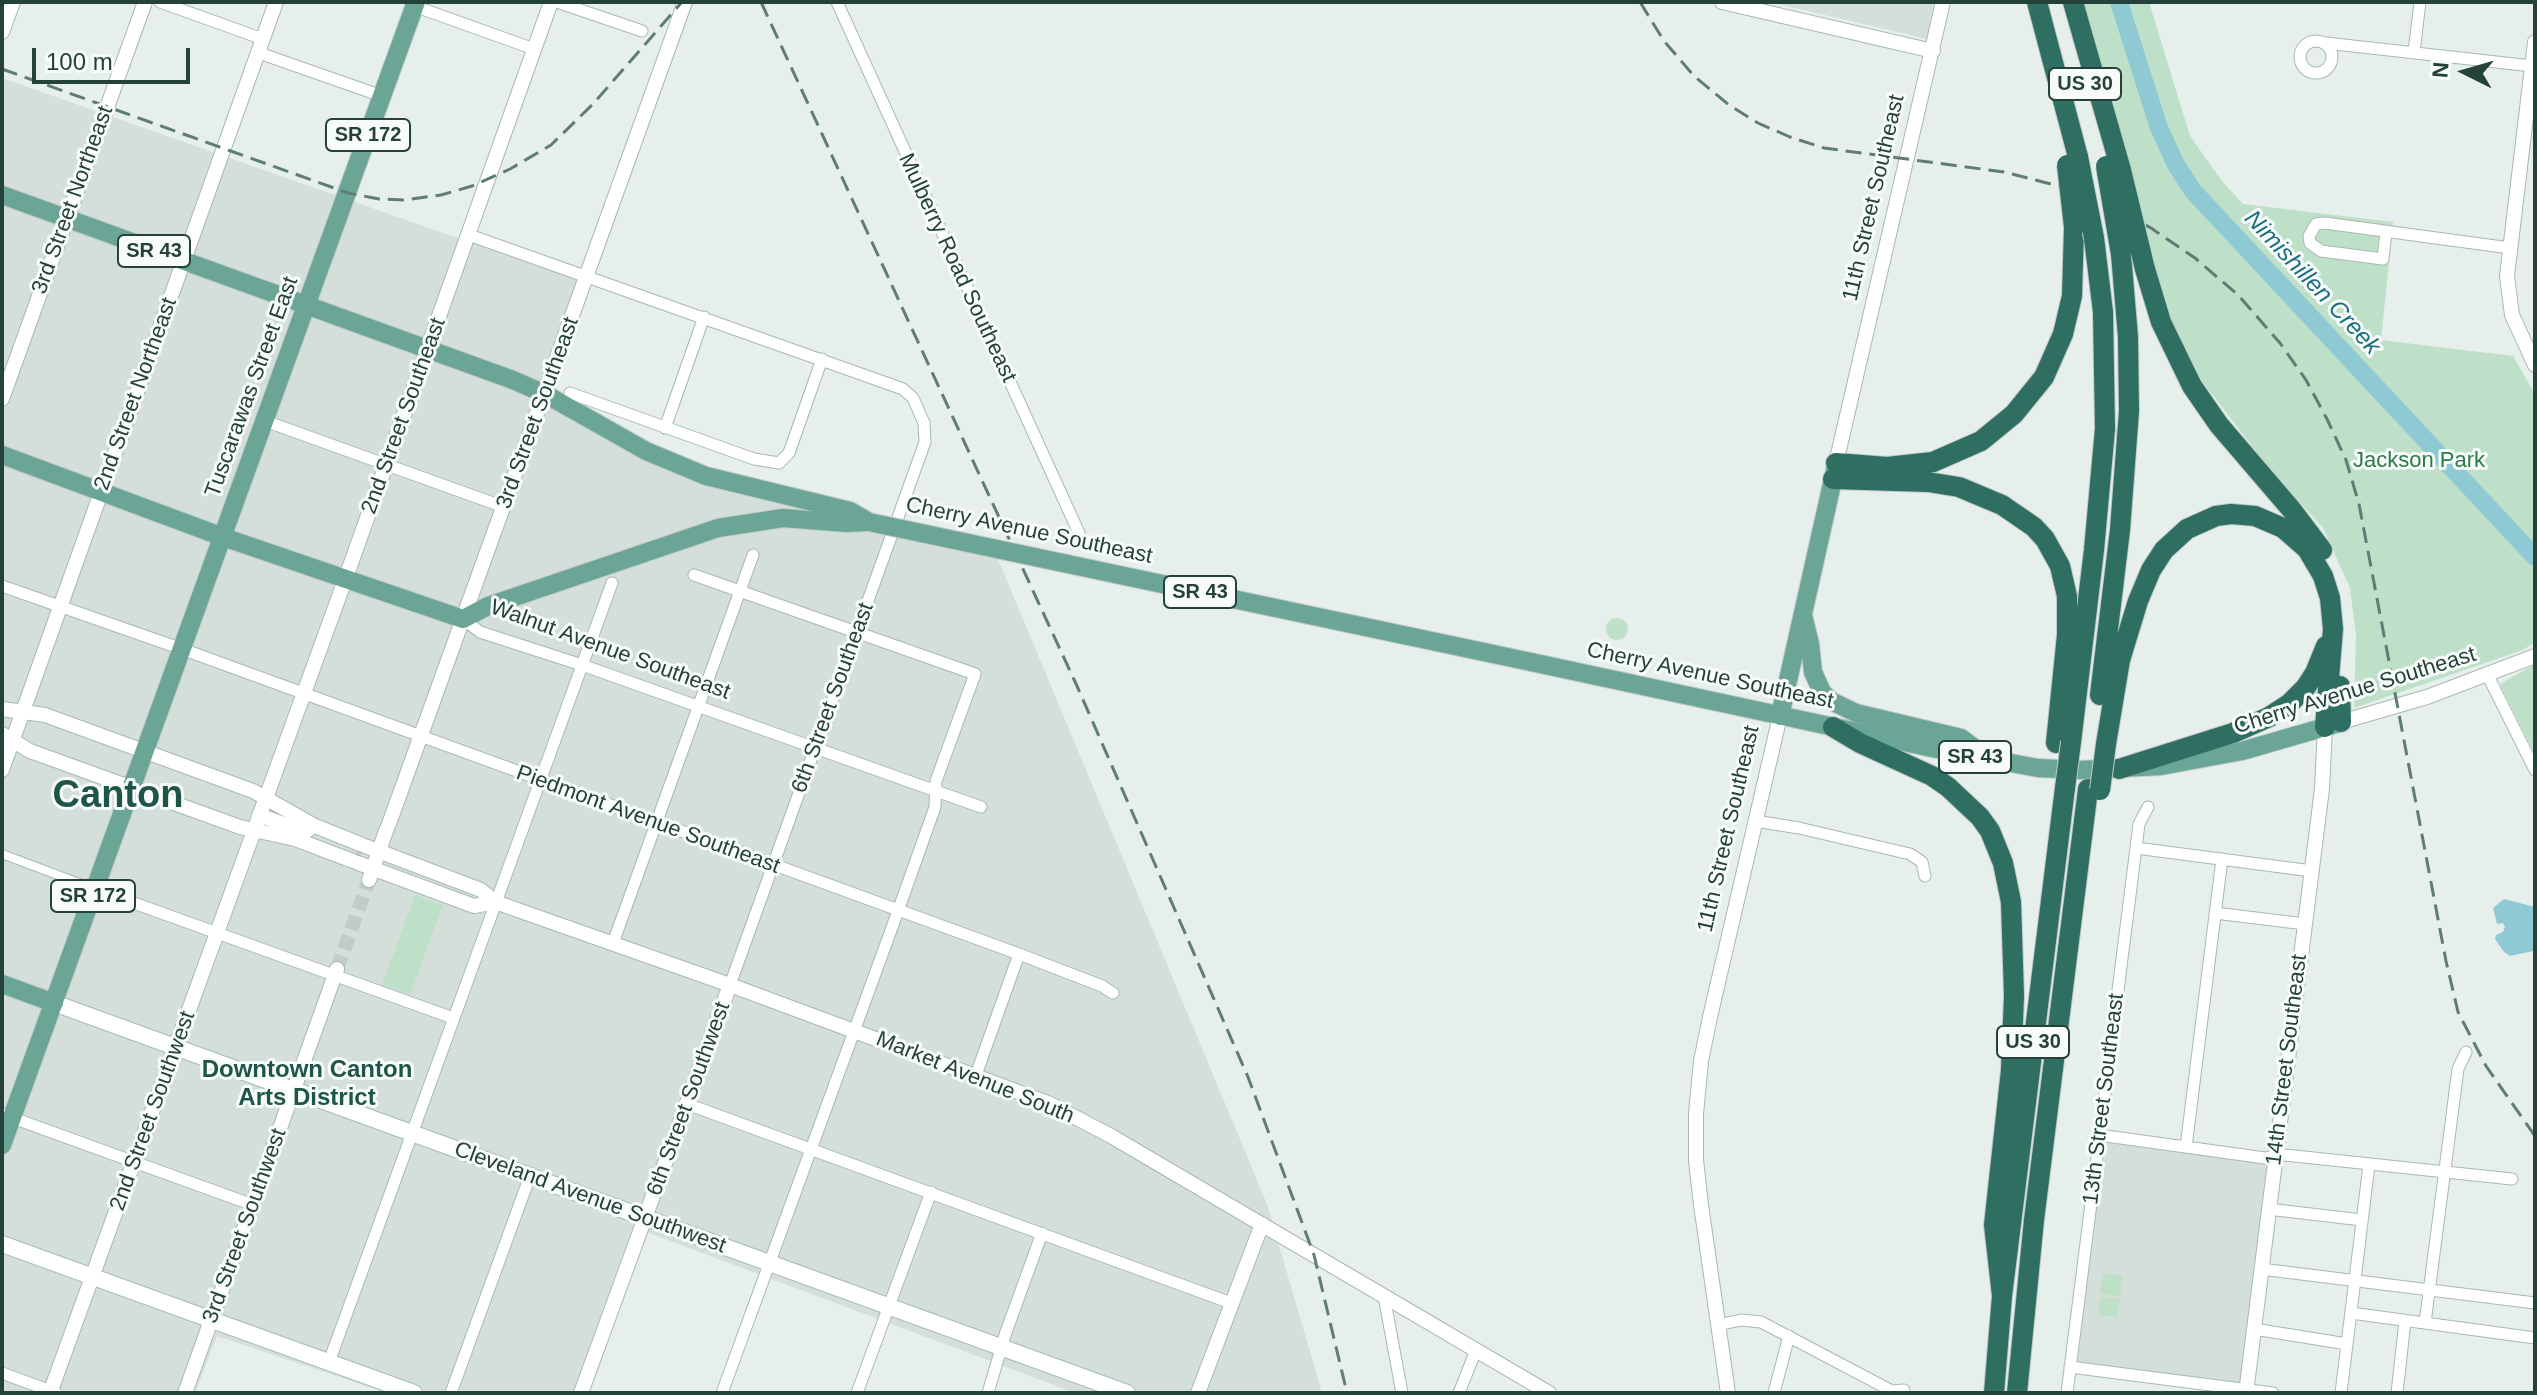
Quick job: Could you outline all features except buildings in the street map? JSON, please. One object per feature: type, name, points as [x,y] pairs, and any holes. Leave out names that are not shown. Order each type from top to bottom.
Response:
[{"type":"highway","points":[[1834,471],[1933,462],[1981,441],[2014,414],[2044,377],[2063,334],[2073,284],[2072,155],[2026,2]]},
{"type":"highway","name":"US 30","points":[[1994,1393],[2002,1296],[2047,936],[2058,788],[2094,550],[2105,429],[2103,312],[2094,238],[2037,2]]},
{"type":"highway","name":"US 30","points":[[2017,1393],[2025,1298],[2072,917],[2100,744],[2127,449],[2129,350],[2114,168],[2062,2]]},
{"type":"highway","points":[[2073,2],[2114,168],[2161,322],[2192,386],[2219,425],[2311,533],[2337,581],[2344,620],[2340,693],[2333,725]]},
{"type":"highway","points":[[1834,471],[1959,487],[2002,505],[2034,527],[2045,539],[2060,566],[2067,596],[2064,743]]},
{"type":"highway","points":[[2100,744],[2115,680],[2144,585],[2164,550],[2187,529],[2201,521],[2231,514],[2270,521],[2296,538],[2316,562],[2323,576],[2330,598],[2332,623],[2333,725]]},
{"type":"highway","points":[[2119,769],[2257,724],[2289,704],[2315,673],[2332,623]]},
{"type":"highway","points":[[1833,727],[1948,787],[1980,817],[1990,831],[2003,863],[2011,902],[2014,996],[2011,1070],[1994,1225],[2002,1296]]},
{"type":"highway","points":[[2025,1298],[2030,1369],[2028,1393]]},
{"type":"main road","name":"Tuscarawas Street East","points":[[132,788],[415,4]]},
{"type":"main road","name":"SR 43","points":[[2,195],[306,307]]},
{"type":"main road","name":"Cherry Avenue Southeast","points":[[306,307],[545,394],[670,462],[735,485],[850,511],[869,522],[1990,760],[2038,768],[2161,766],[2224,755],[2333,725]]},
{"type":"main road","name":"Walnut Avenue Southeast","points":[[2,455],[223,537],[463,619]]},
{"type":"main road","name":"11th Street Southeast","points":[[1780,716],[1834,471]]},
{"type":"main road","name":"Cherry Avenue Southeast","points":[[463,619],[488,606],[718,528],[783,518],[852,524],[869,522]]},
{"type":"main road","points":[[1803,615],[1813,672],[1822,692],[1831,701],[1846,710],[1867,716],[1961,738],[1990,760]]},
{"type":"main road","name":"SR 172","points":[[2,1145],[7,1116],[54,1003],[132,788]]},
{"type":"main road","points":[[2,984],[54,1003]]},
{"type":"main road","name":"Cleveland Avenue Southwest","points":[[54,1003],[1127,1393]]},
{"type":"main road","points":[[2,1244],[414,1393]]},
{"type":"street","points":[[2,32],[13,2]]},
{"type":"street","name":"3rd Street Northeast","points":[[2,399],[145,2]]},
{"type":"street","points":[[160,2],[382,96]]},
{"type":"street","name":"2nd Street Northeast","points":[[2,770],[7,737],[23,710],[276,2]]},
{"type":"street","name":"2nd Street Southeast","points":[[257,822],[551,2]]},
{"type":"street","points":[[557,2],[642,31]]},
{"type":"street","name":"3rd Street Southeast","points":[[365,858],[388,826],[685,2]]},
{"type":"street","name":"Mulberry Road Southeast","points":[[837,2],[1079,533]]},
{"type":"street","points":[[1722,2],[1933,51]]},
{"type":"street","name":"11th Street Southeast","points":[[1834,471],[1943,2]]},
{"type":"street","points":[[2414,52],[2420,2]]},
{"type":"street","points":[[415,4],[534,49]]},
{"type":"street","points":[[2535,42],[2507,276],[2509,304],[2517,330],[2535,365]]},
{"type":"street","points":[[2326,43],[2532,66]]},
{"type":"street","points":[[2386,232],[2383,259],[2321,251],[2310,243],[2309,236],[2316,224],[2325,223],[2510,248]]},
{"type":"street","points":[[469,235],[822,359],[789,453],[780,462],[754,459],[570,393]]},
{"type":"street","points":[[665,428],[704,317]]},
{"type":"street","name":"6th Street Southeast","points":[[730,985],[925,442],[925,428],[919,411],[913,398],[903,389],[822,359]]},
{"type":"street","points":[[265,421],[504,507]]},
{"type":"street","points":[[613,943],[753,555]]},
{"type":"street","points":[[694,575],[975,674],[936,781],[935,807],[722,1393]]},
{"type":"street","points":[[329,1362],[612,583]]},
{"type":"street","name":"Piedmont Avenue Southeast","points":[[2,586],[1019,954],[1113,993]]},
{"type":"street","name":"Walnut Avenue Southeast","points":[[463,619],[480,632],[582,665],[981,807]]},
{"type":"street","name":"Cherry Avenue Southeast","points":[[2333,725],[2488,676],[2535,656]]},
{"type":"street","points":[[2488,676],[2535,770]]},
{"type":"street","name":"Market Avenue South","points":[[2,709],[45,715],[253,791],[365,858],[445,896],[474,906],[495,902]]},
{"type":"street","name":"11th Street Southeast","points":[[1728,1393],[1696,1160],[1696,1114],[1701,1061],[1710,1017],[1780,716]]},
{"type":"street","name":"14th Street Southeast","points":[[2246,1391],[2322,789],[2333,725]]},
{"type":"street","name":"Market Avenue South","points":[[7,737],[30,751],[240,827],[257,822],[329,852],[452,878],[481,890],[495,902],[976,1075],[1069,1113],[1549,1393]]},
{"type":"street","name":"13th Street Southeast","points":[[2067,1393],[2139,824],[2148,807]]},
{"type":"street","points":[[1755,821],[1910,854],[1921,860],[1925,876]]},
{"type":"street","points":[[257,822],[305,832],[315,826]]},
{"type":"street","name":"2nd Street Southwest","points":[[52,1392],[257,822]]},
{"type":"street","points":[[2136,848],[2312,871]]},
{"type":"street","points":[[2,854],[453,1018]]},
{"type":"street","points":[[2186,1147],[2222,859]]},
{"type":"street","points":[[445,896],[452,878]]},
{"type":"street","points":[[2215,913],[2305,924]]},
{"type":"street","points":[[976,1075],[1019,954]]},
{"type":"street","name":"3rd Street Southwest","points":[[185,1393],[336,973]]},
{"type":"street","name":"6th Street Southwest","points":[[581,1393],[730,985]]},
{"type":"street","points":[[2425,1323],[2458,1069],[2466,1052]]},
{"type":"street","points":[[687,1104],[1231,1303]]},
{"type":"street","points":[[7,1116],[253,1205]]},
{"type":"street","points":[[2099,1135],[2265,1158],[2275,1156],[2512,1179]]},
{"type":"street","points":[[2341,1393],[2369,1165]]},
{"type":"street","points":[[451,1393],[530,1176]]},
{"type":"street","points":[[857,1393],[931,1192]]},
{"type":"street","points":[[2268,1209],[2362,1220]]},
{"type":"street","points":[[1198,1393],[1262,1224]]},
{"type":"street","points":[[988,1393],[1042,1233]]},
{"type":"street","points":[[2261,1269],[2535,1303]]},
{"type":"street","points":[[1384,1296],[1402,1393]]},
{"type":"street","points":[[2351,1313],[2535,1338]]},
{"type":"street","points":[[1718,1325],[1750,1319],[1789,1336],[1892,1391],[1904,1390]]},
{"type":"street","points":[[2397,1393],[2405,1321]]},
{"type":"street","points":[[2254,1329],[2347,1344]]},
{"type":"street","points":[[1774,1393],[1789,1336]]},
{"type":"street","points":[[1459,1393],[1476,1350]]},
{"type":"street","points":[[2070,1367],[2273,1393]]},
{"type":"street","points":[[2,1373],[52,1392]]},
{"type":"street","points":[[2155,1393],[2157,1379]]},
{"type":"shaded area","points":[[1769,2],[1934,2],[1927,39]]},
{"type":"shaded area","points":[[2,78],[577,280],[533,400],[700,482],[998,559],[1267,1204],[1322,1393],[1075,1393],[633,1227],[573,1393],[387,1393],[217,1336],[195,1393],[2,1393]]},
{"type":"shaded area","points":[[2099,1135],[2275,1156],[2246,1390],[2070,1367]]},
{"type":"green space","name":"Jackson Park","points":[[2080,2],[2149,2],[2190,136],[2222,181],[2243,204],[2393,222],[2381,340],[2513,356],[2535,394],[2535,642],[2523,650],[2354,708],[2356,635],[2350,588],[2323,528],[2268,467],[2202,381],[2170,316]]},
{"type":"green space","points":[[1617,618],[1625,621],[1628,629],[1625,637],[1617,640],[1609,637],[1606,629],[1609,621]]},
{"type":"green space","points":[[2535,664],[2535,754],[2500,684]]},
{"type":"green space","points":[[415,895],[443,905],[410,995],[382,985]]},
{"type":"green space","points":[[2102,1273],[2123,1276],[2120,1297],[2100,1294]]},
{"type":"green space","points":[[2100,1297],[2120,1299],[2117,1317],[2098,1315]]},
{"type":"water","points":[[2504,899],[2535,907],[2535,950],[2510,956],[2495,939],[2505,927],[2503,923],[2497,924],[2493,908]]},
{"type":"waterway","name":"Nimishillen Creek","points":[[2119,2],[2159,128],[2176,165],[2193,191],[2535,557]]},
{"type":"tunnel","points":[[356,853],[361,855]]},
{"type":"tunnel","points":[[337,969],[369,880]]},
{"type":"railway","points":[[2,69],[348,193],[404,200],[441,195],[472,186],[510,169],[551,145],[593,104],[682,2]]},
{"type":"railway","points":[[761,2],[1077,686],[1248,1077],[1314,1255],[1347,1393]]},
{"type":"railway","points":[[1640,2],[1664,41],[1694,76],[1729,105],[1758,123],[1824,148],[2004,172],[2095,198],[2151,228],[2195,258],[2238,295],[2280,343],[2306,380],[2327,419],[2346,460],[2359,504],[2458,1012],[2486,1066],[2535,1136]]},
{"type":"district","name":"Canton","points":[[118,797]]},
{"type":"district","name":"Downtown Canton Arts District","points":[[307,1084]]}]
